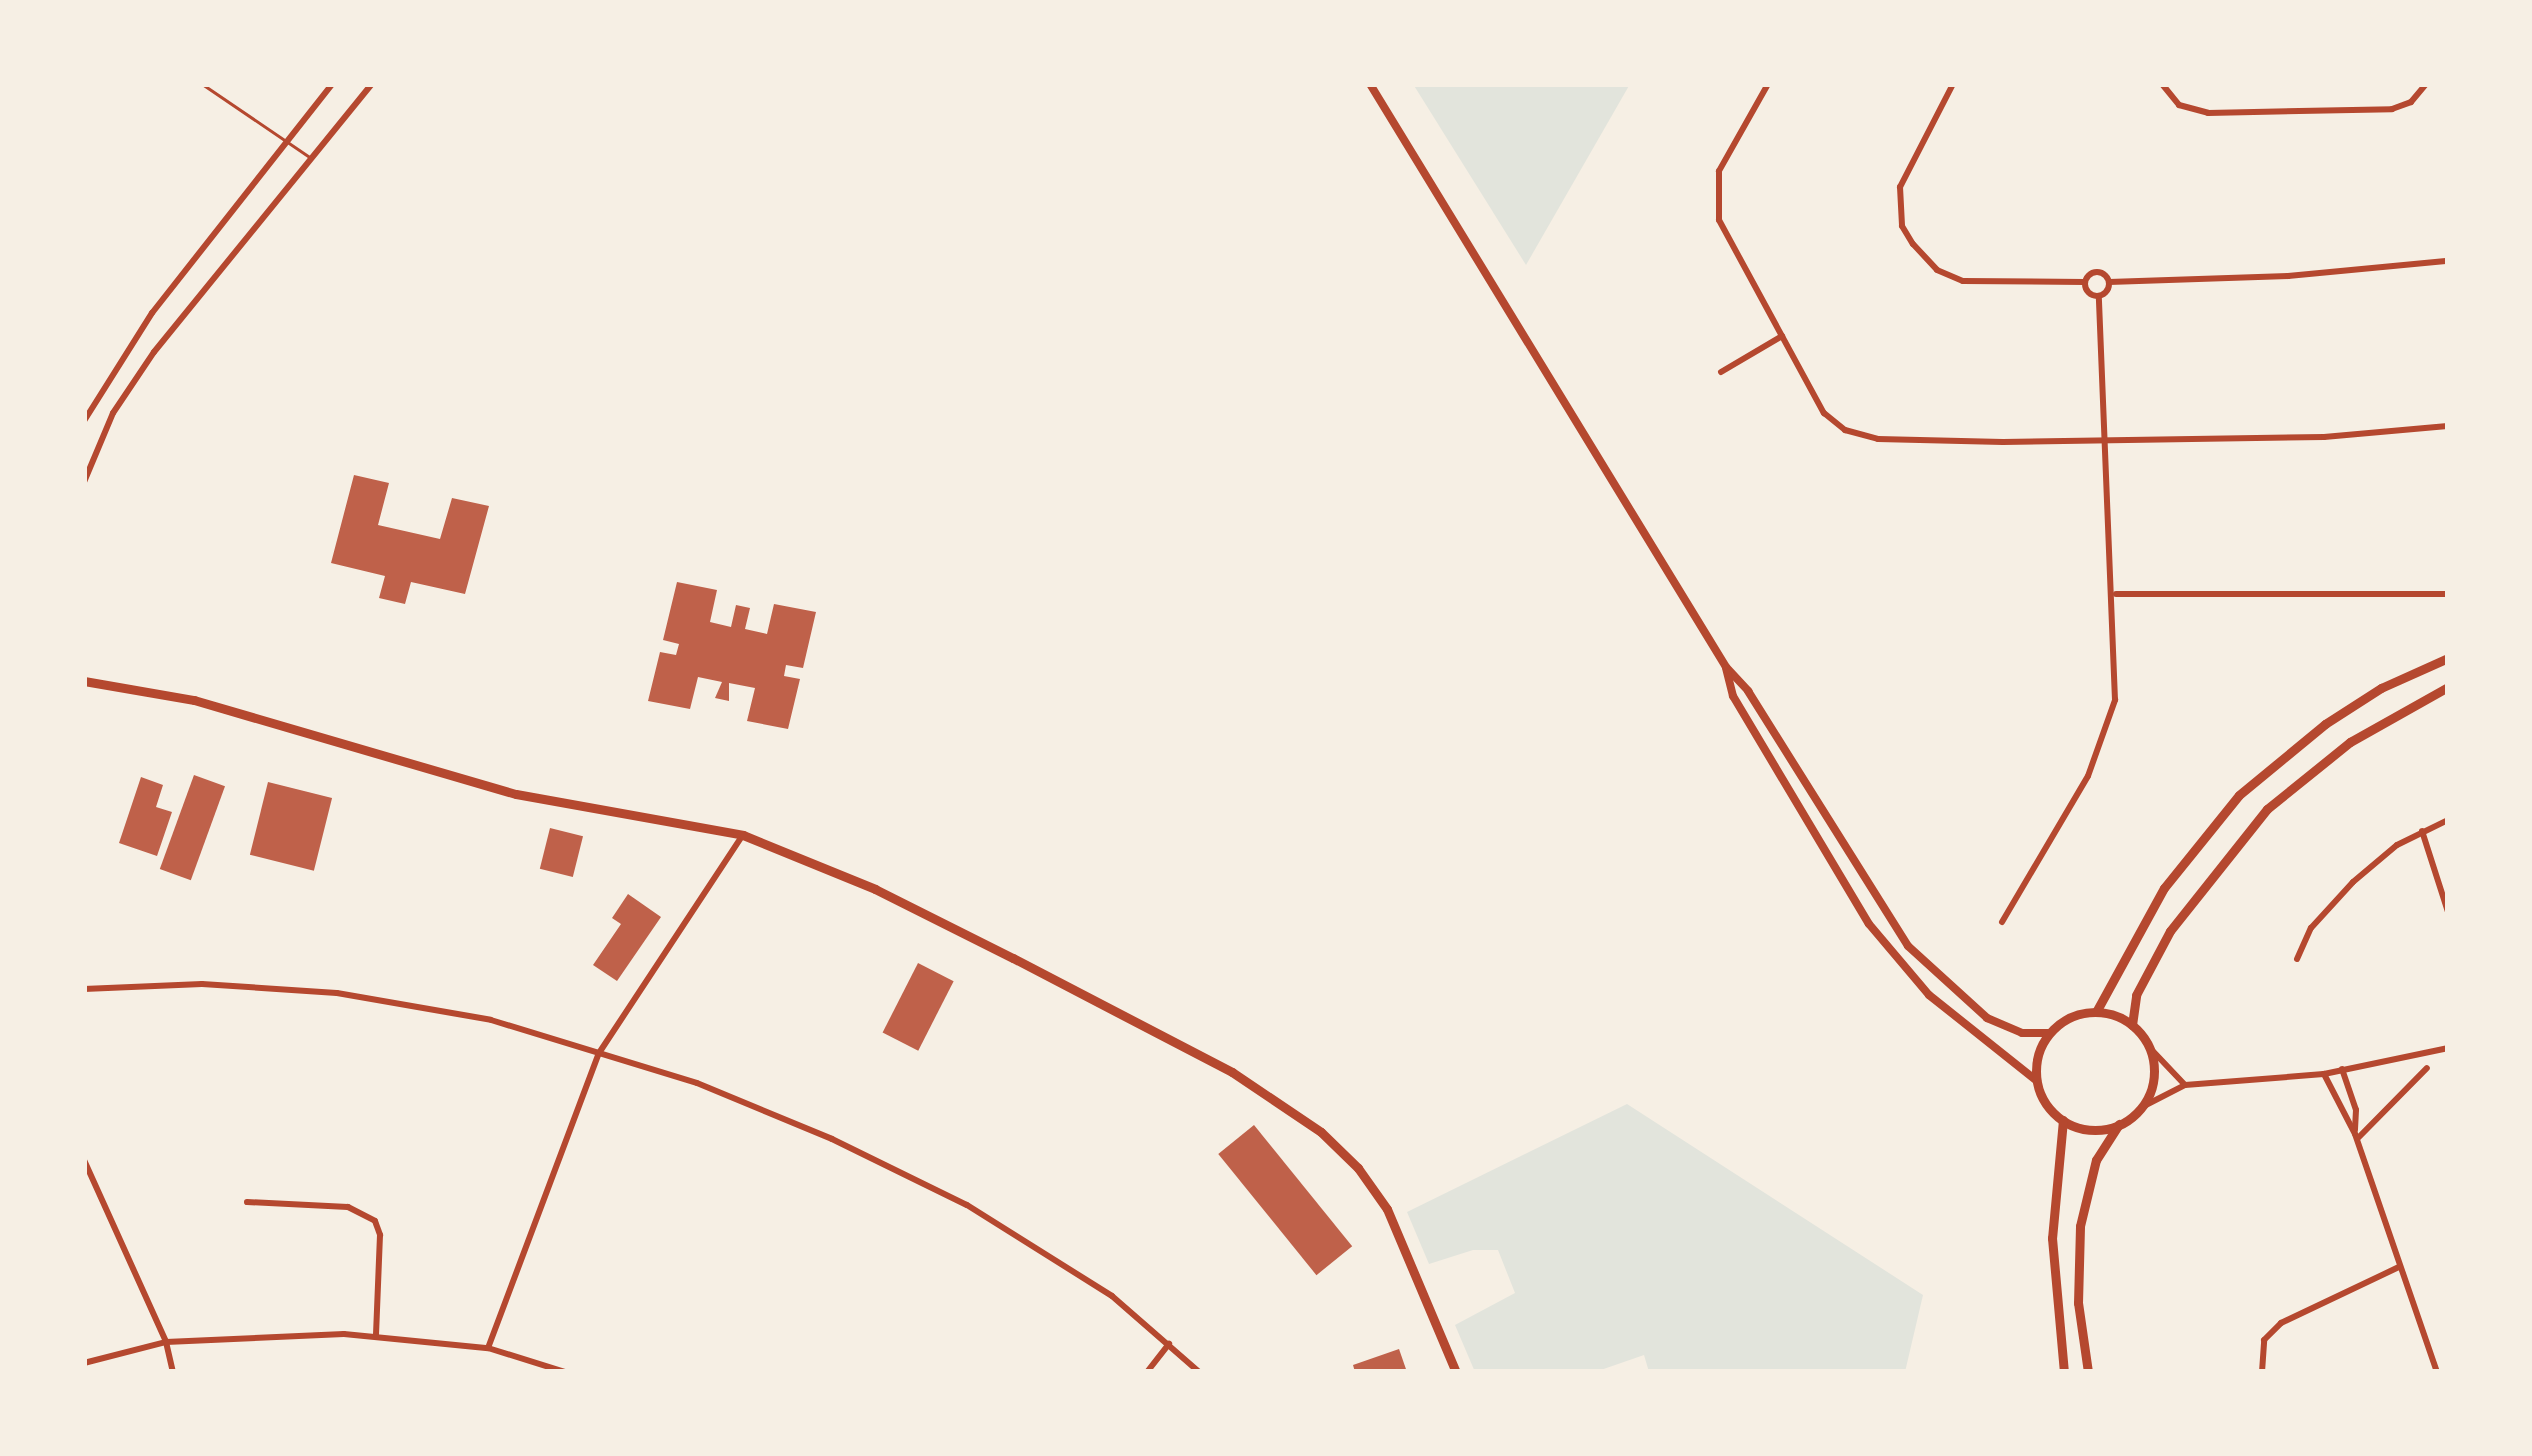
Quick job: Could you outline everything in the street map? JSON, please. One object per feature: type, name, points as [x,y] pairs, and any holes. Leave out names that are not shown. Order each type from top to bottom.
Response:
[{"type":"main road","points":[[1370,84],[1726,667],[1748,691],[1908,946],[1987,1018],[2022,1033],[2049,1033]]},
{"type":"main road","points":[[2096,1012],[2164,888],[2239,795],[2325,724],[2381,688],[2448,658]]},
{"type":"main road","points":[[1726,667],[1733,696],[1869,924],[1929,995],[2037,1081]]},
{"type":"main road","points":[[84,681],[194,700],[516,794],[743,835],[854,879],[1013,958],[1232,1072],[1321,1132],[1358,1168],[1395,1223],[1456,1372]]},
{"type":"main road","points":[[2132,1025],[2137,995],[2170,931],[2267,809],[2350,742],[2448,687]]},
{"type":"main road","points":[[2088,1372],[2078,1303],[2080,1226],[2096,1160],[2119,1124],[2142,1107],[2153,1078],[2149,1047],[2132,1025],[2096,1012],[2068,1018],[2049,1033],[2038,1055],[2037,1081],[2048,1106],[2063,1120],[2088,1129],[2119,1124]]},
{"type":"main road","points":[[2063,1120],[2052,1238],[2064,1372]]},
{"type":"street","points":[[84,421],[128,346],[332,84]]},
{"type":"street","points":[[1768,84],[1719,172],[1716,202],[1726,238],[1824,413],[1861,436],[2324,437],[2448,426]]},
{"type":"street","points":[[1953,84],[1900,187],[1899,214],[1913,244],[1936,270],[1963,281],[2085,282],[2100,272],[2109,282],[2288,276],[2448,261]]},
{"type":"street","points":[[2162,84],[2180,105],[2208,113],[2392,109],[2411,102],[2426,84]]},
{"type":"street","points":[[84,482],[113,413],[154,352],[370,87]]},
{"type":"street","points":[[2085,282],[2089,292],[2099,296]]},
{"type":"street","points":[[2002,922],[2101,751],[2115,700],[2099,296],[2109,282]]},
{"type":"street","points":[[1721,372],[1782,336]]},
{"type":"street","points":[[2114,594],[2448,594]]},
{"type":"street","points":[[2297,959],[2311,928],[2378,860],[2448,820]]},
{"type":"street","points":[[2422,831],[2448,912]]},
{"type":"street","points":[[488,1348],[599,1053],[743,835]]},
{"type":"street","points":[[84,989],[202,984],[337,993],[490,1020],[697,1083],[832,1139],[968,1204],[1066,1263],[1199,1372]]},
{"type":"street","points":[[2149,1047],[2185,1085]]},
{"type":"street","points":[[2142,1107],[2185,1085],[2324,1074],[2448,1048]]},
{"type":"street","points":[[2356,1136],[2427,1068]]},
{"type":"street","points":[[2342,1070],[2356,1110],[2356,1136]]},
{"type":"street","points":[[2324,1074],[2356,1136],[2437,1372]]},
{"type":"street","points":[[84,1160],[166,1342],[173,1372]]},
{"type":"street","points":[[247,1202],[348,1208],[375,1221],[380,1234],[376,1335]]},
{"type":"street","points":[[2262,1372],[2264,1340],[2282,1323],[2399,1267]]},
{"type":"street","points":[[84,1363],[166,1342],[376,1335],[488,1348],[565,1372]]},
{"type":"street","points":[[1147,1372],[1169,1344]]},
{"type":"street","points":[[535,1362],[535,1372]]},
{"type":"lane","points":[[202,84],[312,159]]},
{"type":"lane","points":[[356,84],[370,87]]},
{"type":"shaded area","points":[[1413,84],[1630,84],[1526,265]]},
{"type":"shaded area","points":[[1627,1104],[1923,1295],[1905,1372],[1649,1372],[1644,1355],[1595,1372],[1475,1372],[1455,1325],[1515,1293],[1498,1250],[1473,1250],[1429,1264],[1407,1212]]},
{"type":"building","points":[[354,475],[389,483],[378,525],[440,539],[452,498],[489,506],[465,594],[411,582],[405,604],[379,598],[385,576],[331,563]]},
{"type":"building","points":[[677,582],[717,590],[710,622],[731,627],[736,605],[750,608],[745,629],[767,634],[774,604],[816,612],[803,668],[786,665],[784,676],[800,679],[788,729],[747,721],[755,688],[729,683],[729,701],[715,698],[722,682],[698,677],[690,709],[648,701],[660,652],[676,655],[679,644],[663,640]]},
{"type":"building","points":[[194,775],[225,786],[191,880],[160,869]]},
{"type":"building","points":[[141,777],[163,785],[156,807],[172,812],[157,856],[119,843]]},
{"type":"building","points":[[268,782],[332,798],[314,871],[250,855]]},
{"type":"building","points":[[550,828],[583,836],[573,877],[540,869]]},
{"type":"building","points":[[628,894],[661,917],[617,981],[593,965],[621,924],[612,918]]},
{"type":"building","points":[[918,963],[954,981],[918,1051],[883,1032]]},
{"type":"building","points":[[1254,1125],[1352,1246],[1316,1275],[1218,1154]]},
{"type":"building","points":[[1399,1349],[1407,1372],[1355,1372],[1353,1365]]}]
